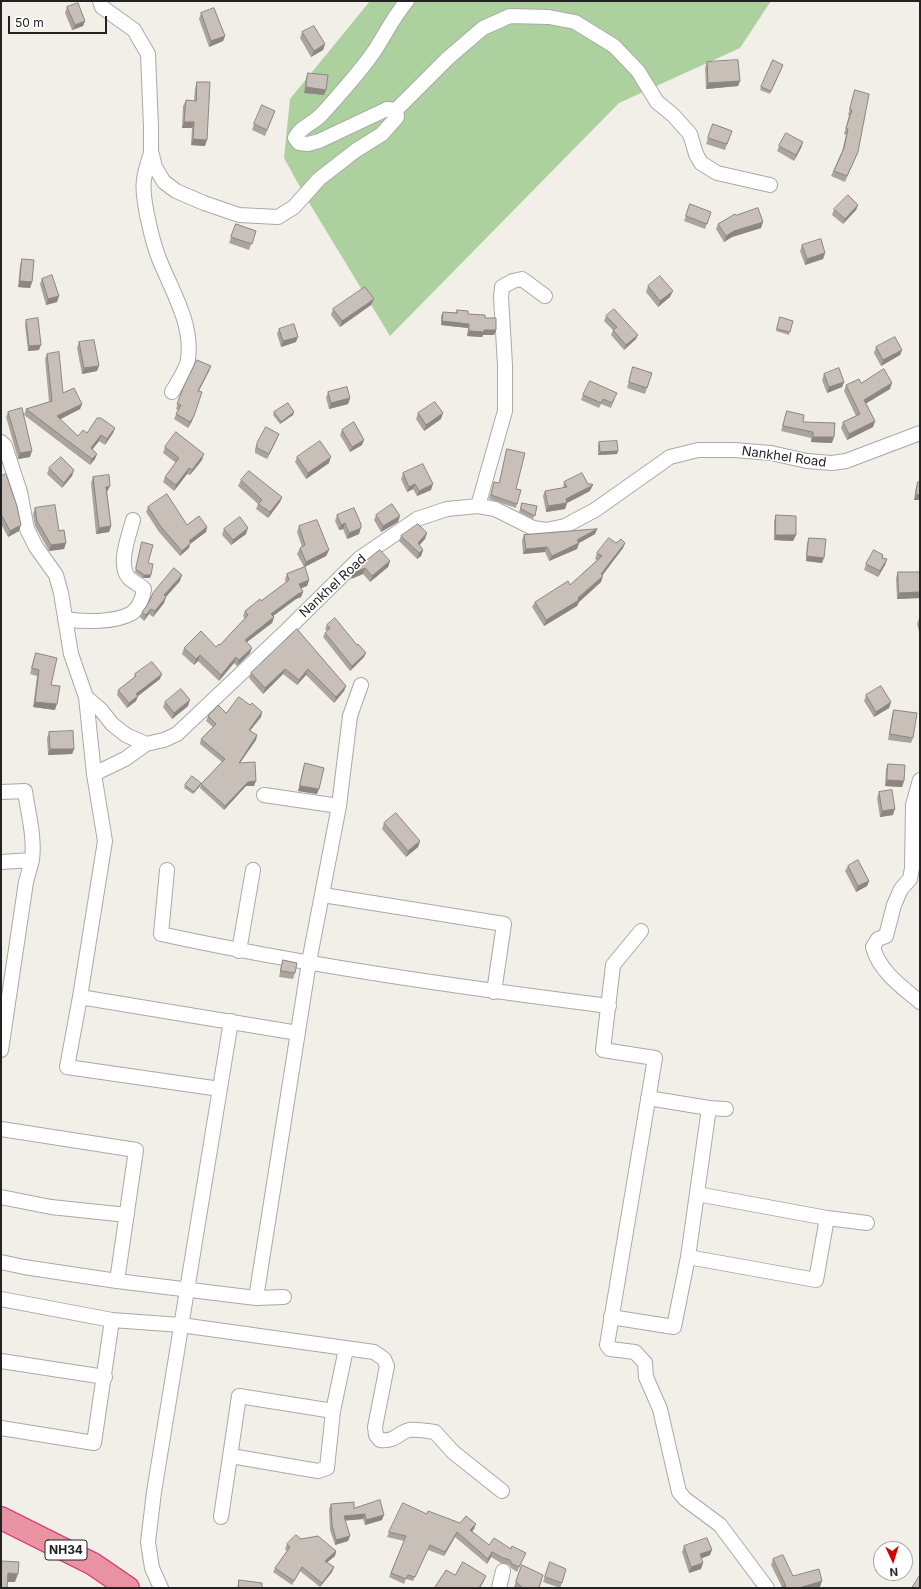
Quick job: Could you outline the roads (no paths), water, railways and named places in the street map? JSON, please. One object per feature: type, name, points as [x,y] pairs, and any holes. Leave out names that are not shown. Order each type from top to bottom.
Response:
[{"type":"highway","name":"NH34","points":[[1,1518],[93,1564],[128,1588]]},
{"type":"street","points":[[100,1],[102,7],[134,30],[148,54],[152,127],[151,151],[143,181],[147,212],[159,260],[175,292],[189,344],[188,361],[172,392]]},
{"type":"street","points":[[396,110],[387,109],[320,140],[308,144],[299,143],[295,138],[298,131],[320,116],[344,89],[374,51],[397,13],[407,1]]},
{"type":"street","points":[[396,110],[448,58],[484,28],[510,16],[549,17],[575,22],[614,46],[638,71],[657,102],[673,115],[690,134],[696,154],[701,163],[717,173],[770,185]]},
{"type":"street","points":[[151,151],[155,168],[164,182],[176,190],[204,203],[239,214],[278,217],[294,206],[319,179],[355,151],[382,134],[397,117],[396,110]]},
{"type":"street","points":[[478,506],[505,411],[505,365],[501,297],[502,287],[513,281],[522,280],[545,296]]},
{"type":"street","name":"Nankhel Road","points":[[146,744],[164,740],[177,734],[285,632],[360,558],[417,519],[447,509],[478,506],[494,509],[533,528],[546,530],[565,526],[595,510],[670,457],[698,450],[734,450],[771,452],[807,461],[832,463],[846,461],[920,433]]},
{"type":"street","points":[[1,442],[5,446],[20,492],[27,529],[36,547],[56,575],[71,654],[86,697],[94,774],[105,841],[80,997],[66,1067],[220,1088]]},
{"type":"street","points":[[65,619],[79,621],[113,619],[132,612],[143,598],[144,589],[129,578],[124,569],[125,552],[133,520]]},
{"type":"street","points":[[256,1298],[309,962],[339,806],[350,716],[361,685]]},
{"type":"street","points":[[86,697],[101,710],[112,724],[126,735],[146,744]]},
{"type":"street","points":[[94,774],[125,759],[146,744]]},
{"type":"street","points":[[920,780],[913,805],[913,861],[910,879],[901,890],[894,905],[886,936],[875,942],[873,947],[875,955],[885,970],[920,1002]]},
{"type":"street","points":[[1,792],[25,791],[32,833],[32,860],[26,882],[1,1050]]},
{"type":"street","points":[[264,795],[339,806]]},
{"type":"street","points":[[1,862],[32,860]]},
{"type":"street","points":[[168,870],[161,934],[239,951],[494,992],[609,1006]]},
{"type":"street","points":[[239,951],[253,870]]},
{"type":"street","points":[[323,895],[504,924],[494,992]]},
{"type":"street","points":[[641,931],[614,965],[602,1050],[655,1058],[607,1344],[610,1349],[635,1352],[646,1363],[646,1377],[660,1409],[679,1492],[685,1499],[720,1525],[767,1588]]},
{"type":"street","points":[[80,997],[298,1032]]},
{"type":"street","points":[[161,1588],[152,1568],[148,1542],[154,1492],[231,1021]]},
{"type":"street","points":[[648,1098],[709,1108],[726,1109]]},
{"type":"street","points":[[611,1317],[674,1327],[688,1257],[709,1108]]},
{"type":"street","points":[[1,1129],[136,1150],[117,1281]]},
{"type":"street","points":[[697,1194],[827,1218],[867,1223]]},
{"type":"street","points":[[1,1197],[51,1207],[127,1215]]},
{"type":"street","points":[[688,1257],[816,1280],[827,1218]]},
{"type":"street","points":[[1,1262],[24,1267],[117,1281],[256,1298],[284,1297]]},
{"type":"street","points":[[1,1299],[112,1320],[182,1325],[374,1352],[384,1359],[387,1366],[375,1427],[376,1435],[380,1440],[387,1441],[397,1438],[408,1430],[435,1432],[453,1452],[502,1491]]},
{"type":"street","points":[[1,1428],[94,1444],[105,1377],[112,1320]]},
{"type":"street","points":[[231,1456],[318,1471],[327,1468],[333,1411],[346,1349]]},
{"type":"street","points":[[1,1360],[105,1377]]},
{"type":"street","points":[[221,1517],[239,1396],[333,1411]]},
{"type":"street","points":[[499,1588],[503,1571]]}]
